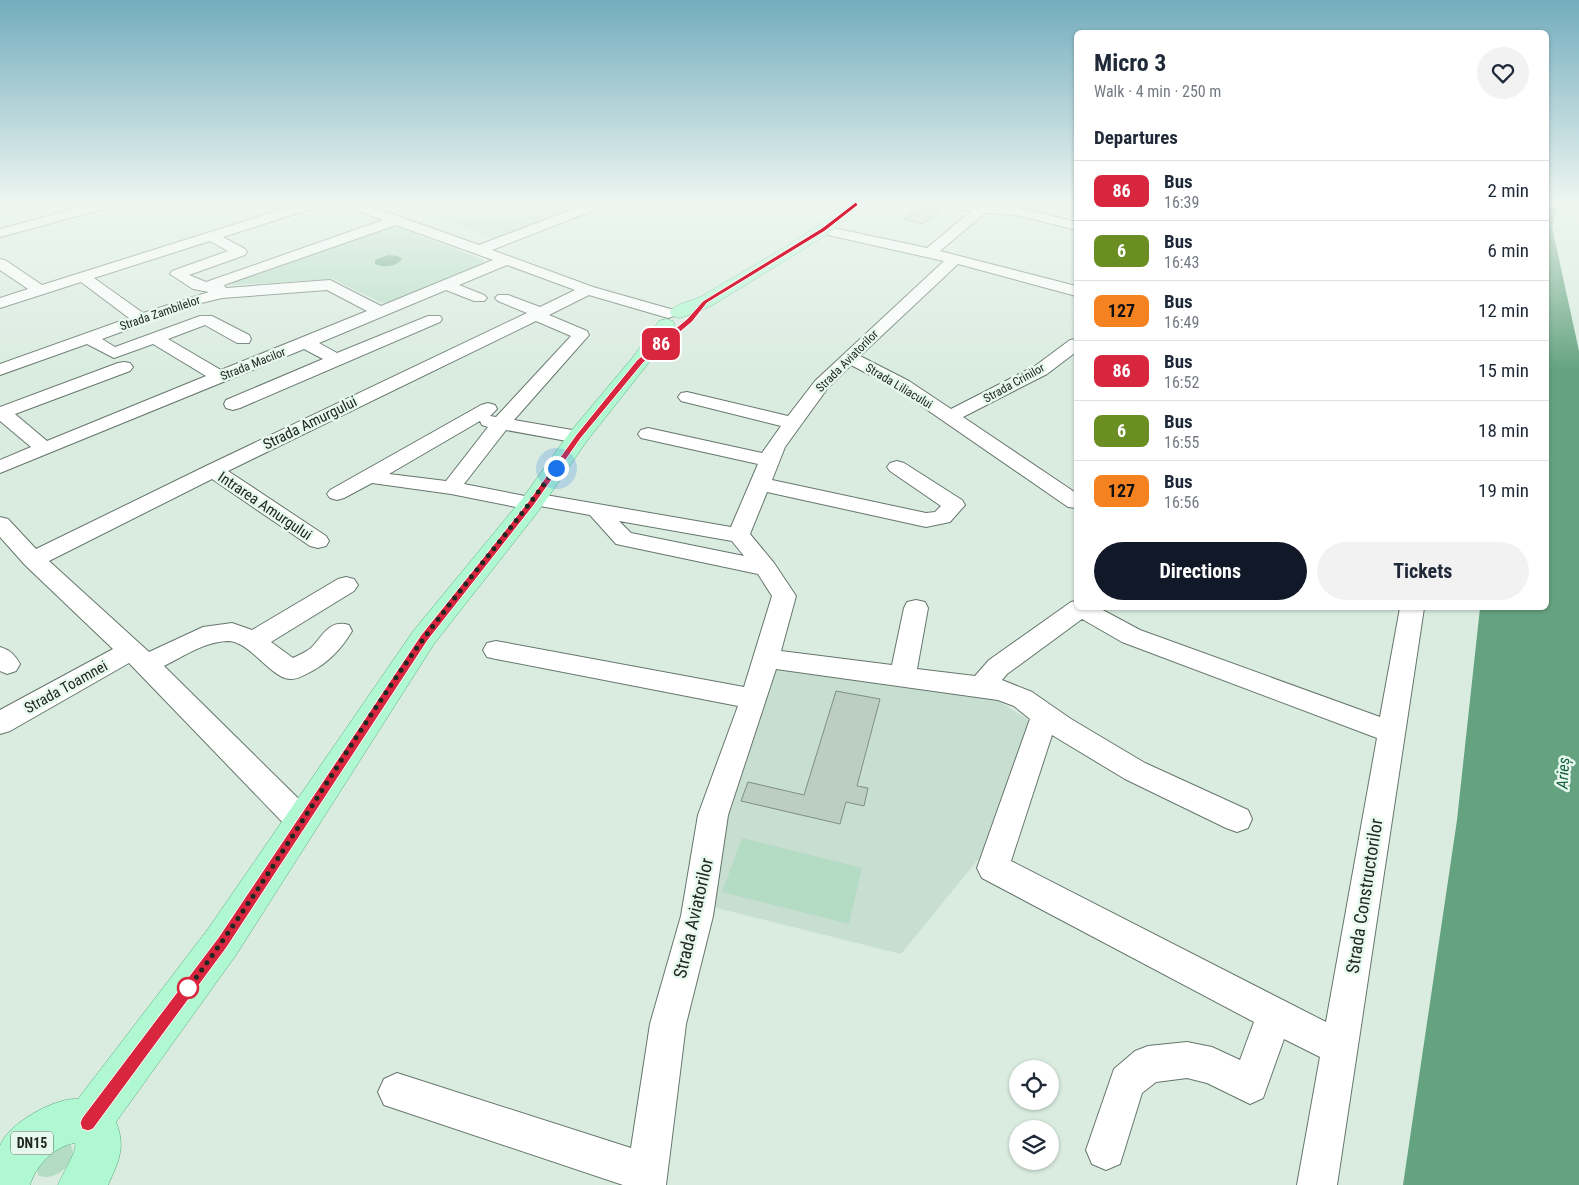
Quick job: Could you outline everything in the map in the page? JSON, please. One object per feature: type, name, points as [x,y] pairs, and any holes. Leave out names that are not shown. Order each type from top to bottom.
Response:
[{"type":"main road","points":[[88,1183],[100,1150],[99,1138],[95,1129],[88,1123],[222,942],[424,637],[532,501],[578,437],[674,319],[776,259]]},
{"type":"main road","name":"DN15","points":[[8,1167],[44,1133],[60,1124],[75,1121],[88,1123]]},
{"type":"street","points":[[0,303],[138,259]]},
{"type":"street","points":[[219,259],[177,274],[198,286],[213,290],[293,259]]},
{"type":"street","name":"Strada Aviatorilor","points":[[646,1179],[668,1024],[697,916],[709,848],[712,815],[754,699],[784,596],[766,568],[738,536],[775,447],[821,386],[848,357],[955,259]]},
{"type":"street","points":[[956,259],[1074,290]]},
{"type":"street","points":[[507,260],[620,301],[637,311],[674,319]]},
{"type":"street","name":"Strada Macilor","points":[[0,467],[507,260]]},
{"type":"street","points":[[0,263],[40,290]]},
{"type":"street","points":[[83,277],[141,319]]},
{"type":"street","name":"Strada Zambilelor","points":[[0,370],[191,301],[213,290],[330,285],[380,312]]},
{"type":"street","points":[[446,285],[479,298]]},
{"type":"street","name":"Strada Amurgului","points":[[33,560],[212,470],[588,290]]},
{"type":"street","points":[[337,494],[488,417],[581,335],[503,298]]},
{"type":"street","points":[[89,338],[114,353],[206,319],[243,339]]},
{"type":"street","points":[[233,404],[434,319]]},
{"type":"street","points":[[155,338],[220,377]]},
{"type":"street","points":[[306,342],[336,360]]},
{"type":"street","name":"Strada Crinilor","points":[[949,417],[1040,370],[1074,345]]},
{"type":"street","name":"Strada Liliacului","points":[[848,357],[903,385],[949,417]]},
{"type":"street","points":[[45,449],[2,413],[124,367]]},
{"type":"street","points":[[687,397],[793,423]]},
{"type":"street","points":[[488,417],[578,437]]},
{"type":"street","points":[[451,488],[488,417]]},
{"type":"street","points":[[949,417],[1074,501]]},
{"type":"street","points":[[0,435],[20,428]]},
{"type":"street","points":[[648,434],[770,461]]},
{"type":"street","points":[[760,484],[926,520],[942,517],[954,505],[897,467]]},
{"type":"street","name":"Intrarea Amurgului","points":[[212,470],[318,541]]},
{"type":"street","points":[[372,475],[379,479],[598,510],[738,536]]},
{"type":"street","points":[[598,510],[624,539],[766,568]]},
{"type":"street","points":[[0,524],[33,560],[139,657],[302,822]]},
{"type":"street","points":[[253,641],[346,585]]},
{"type":"street","points":[[903,676],[916,608]]},
{"type":"street","points":[[981,687],[998,667],[1077,610]]},
{"type":"street","points":[[1084,610],[1132,636],[1390,732]]},
{"type":"street","name":"Strada Constructorilor","points":[[1317,1185],[1390,732],[1412,610]]},
{"type":"street","name":"Strada Toamnei","points":[[0,723],[139,657],[202,636],[232,632],[253,641],[291,670],[318,656],[340,631]]},
{"type":"street","points":[[496,650],[754,699]]},
{"type":"street","points":[[765,658],[1002,690],[1023,699],[1045,716],[1135,771],[1237,819]]},
{"type":"street","points":[[1045,716],[994,868],[1340,1048]]},
{"type":"street","points":[[1106,1150],[1128,1082],[1148,1064],[1187,1060],[1212,1066],[1250,1085],[1274,1015]]},
{"type":"street","points":[[398,1092],[646,1179]]},
{"type":"shaded area","points":[[293,259],[484,260],[482,266],[397,301],[382,303],[333,279],[232,285],[234,280]]},
{"type":"shaded area","points":[[772,668],[997,700],[1030,721],[980,857],[901,954],[713,907],[728,808]]},
{"type":"shaded area","points":[[742,838],[862,868],[849,924],[722,892]]},
{"type":"shaded area","points":[[70,1144],[73,1150],[72,1157],[64,1169],[51,1176],[44,1177],[38,1175],[37,1165],[44,1153]]},
{"type":"water","points":[[402,259],[397,264],[390,266],[375,264],[375,260]]},
{"type":"water","name":"Arieș","points":[[1549,259],[1559,259],[1579,351],[1579,1185],[1403,1185],[1457,820],[1480,610],[1549,610]]},
{"type":"building","points":[[836,691],[880,699],[857,786],[868,788],[864,806],[846,802],[840,824],[741,801],[748,782],[804,795]]},
{"type":"bus line","name":"86","points":[[88,1123],[222,942],[424,637],[531,504],[578,437],[640,361],[687,323],[705,302],[774,259]]},
{"type":"route","points":[[188,988],[187,990],[222,942],[416,648],[531,504],[556,468]]}]
